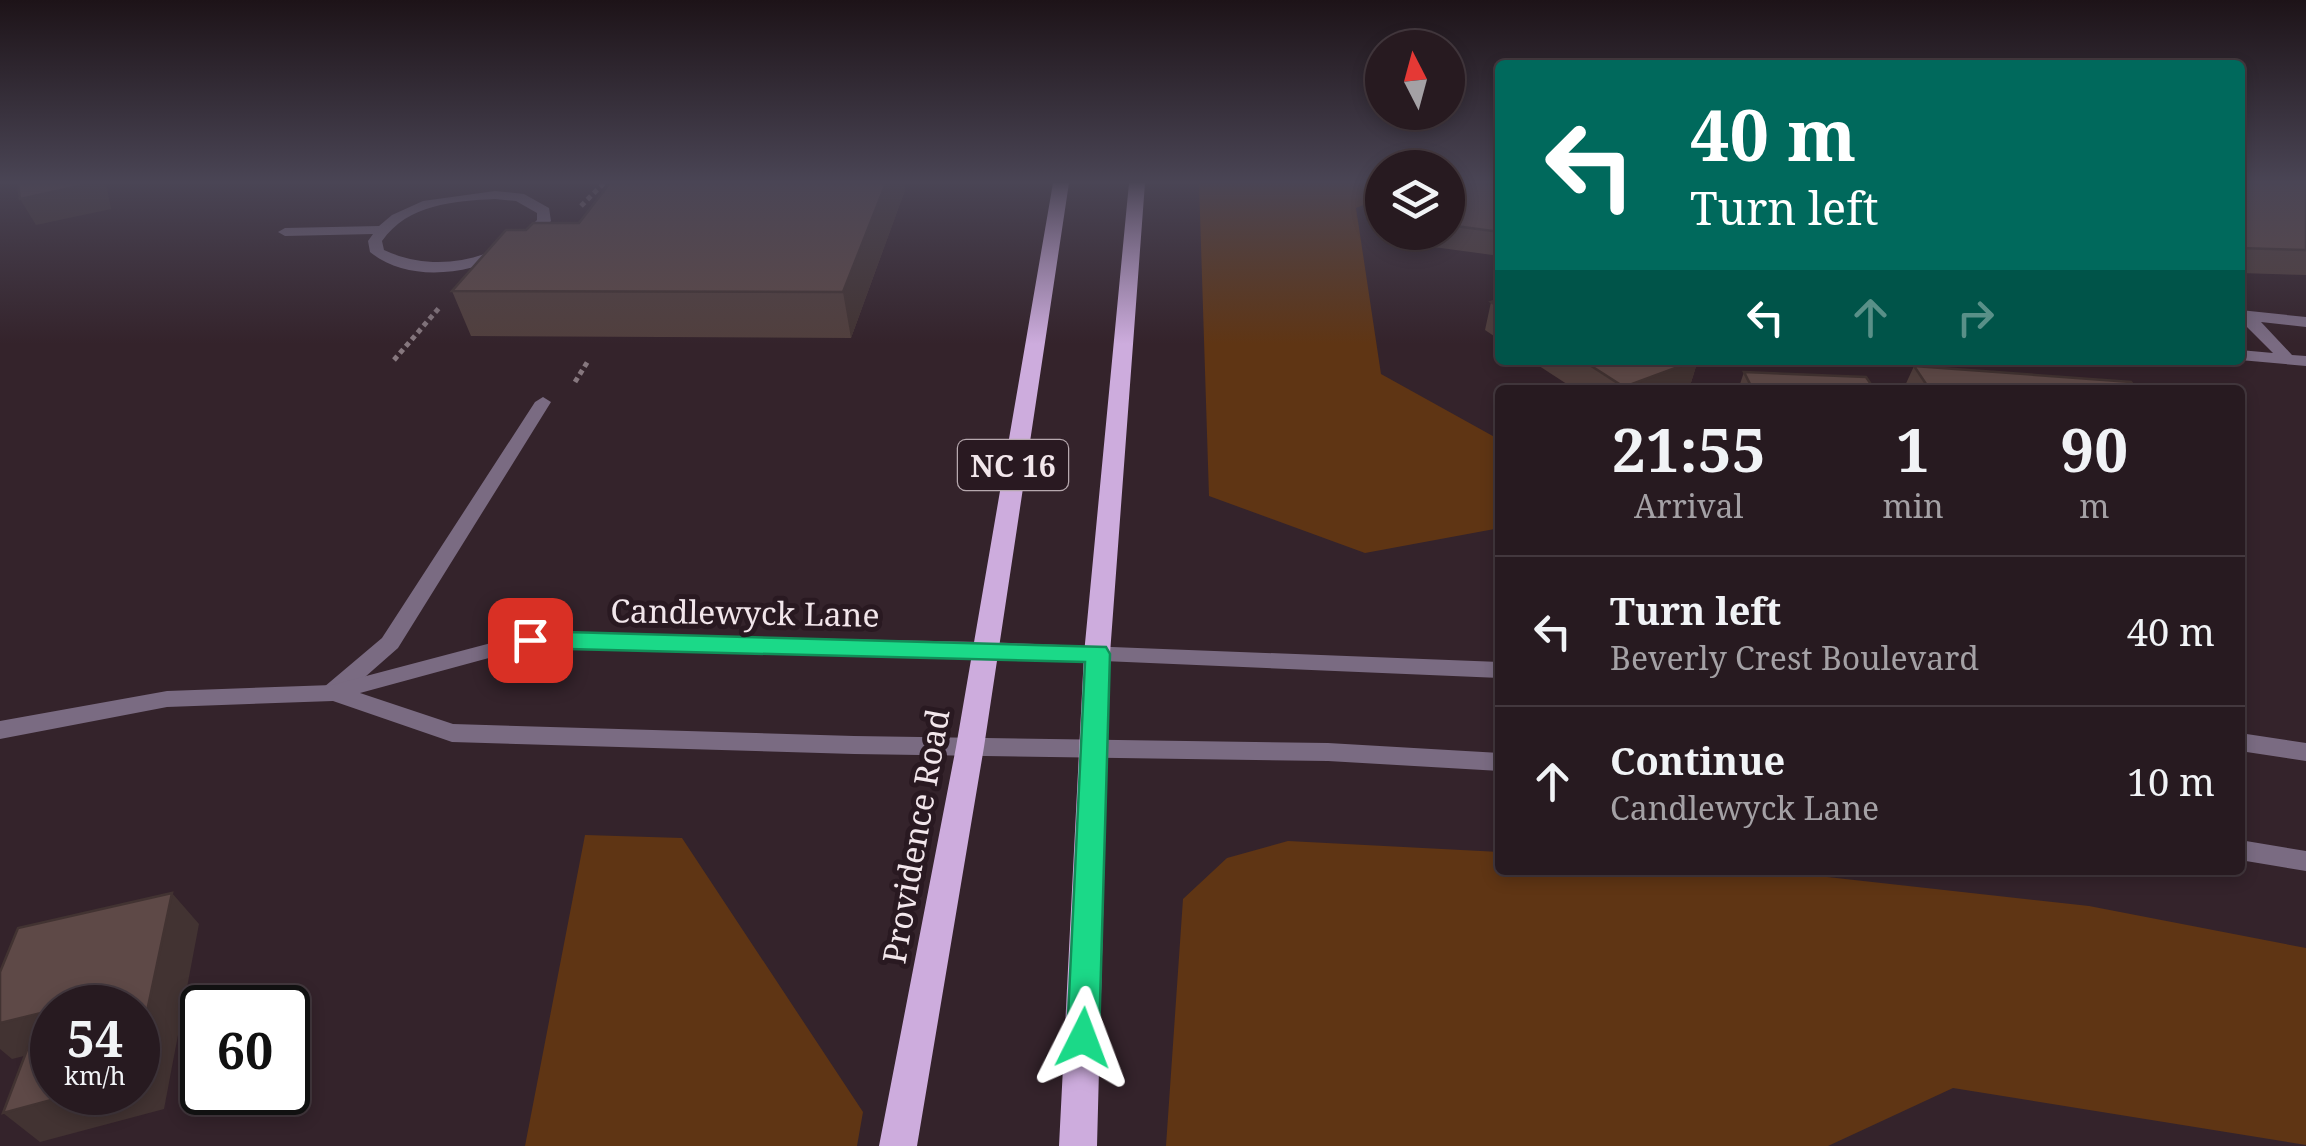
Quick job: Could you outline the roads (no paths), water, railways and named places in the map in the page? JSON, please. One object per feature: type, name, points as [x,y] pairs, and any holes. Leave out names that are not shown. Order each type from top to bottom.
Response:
[{"type":"main road","name":"Providence Road","points":[[898,1146],[970,748],[1052,236]]},
{"type":"main road","name":"NC 16","points":[[1078,1146],[1098,654],[1133,236]]},
{"type":"street","points":[[378,236],[378,252],[390,260],[438,265],[481,258],[531,236]]},
{"type":"street","points":[[2245,316],[2306,322]]},
{"type":"street","points":[[2245,317],[2286,360]]},
{"type":"street","points":[[2245,355],[2306,362]]},
{"type":"street","points":[[332,693],[390,643],[543,402]]},
{"type":"street","name":"Candlewyck Lane","points":[[0,730],[166,699],[332,693],[530,640],[984,650],[1495,670]]},
{"type":"street","name":"Candlewyck Lane","points":[[332,693],[452,733],[970,748],[1328,752],[1495,762]]},
{"type":"street","points":[[2245,743],[2306,752]]},
{"type":"street","points":[[2245,851],[2306,860]]}]
